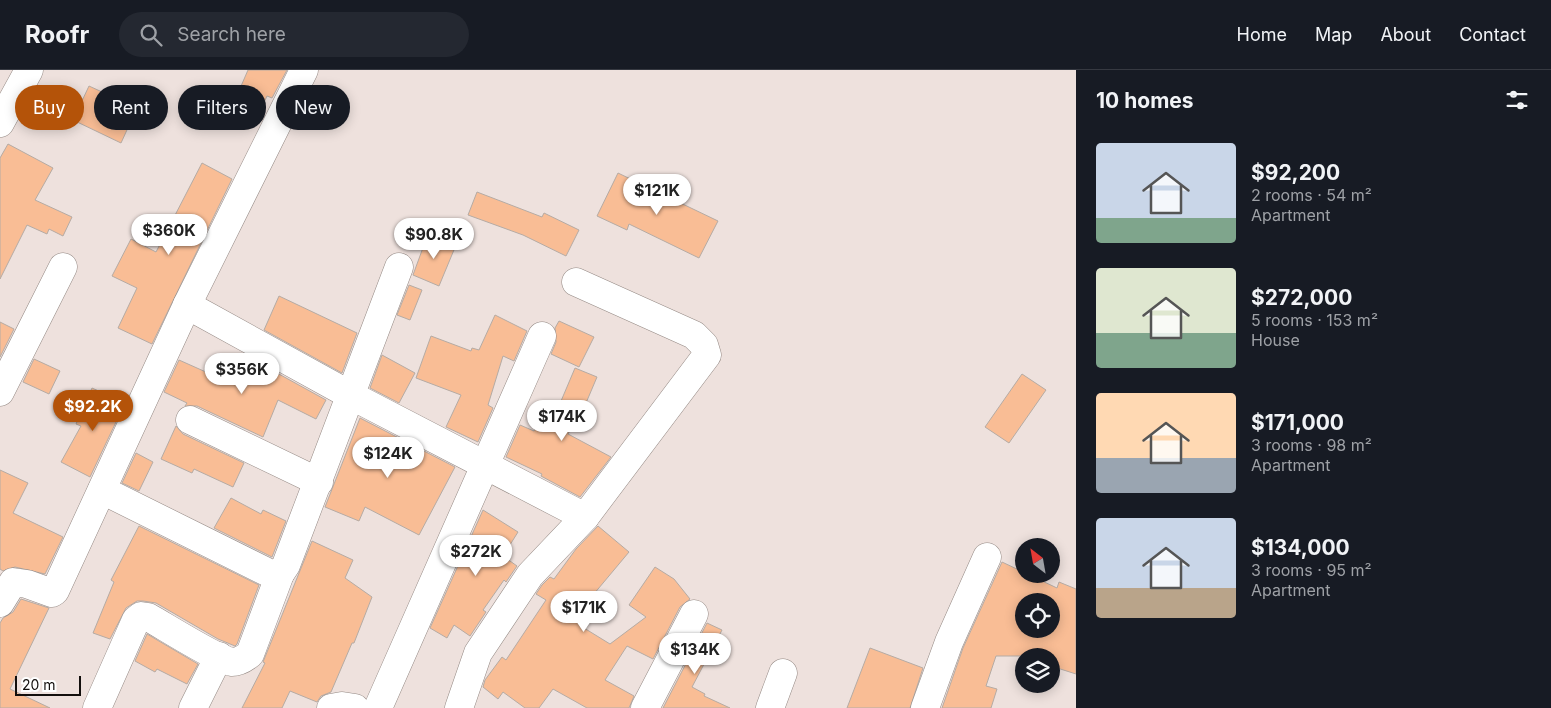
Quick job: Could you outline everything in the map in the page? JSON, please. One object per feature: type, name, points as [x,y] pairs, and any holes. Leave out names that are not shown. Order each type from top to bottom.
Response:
[{"type":"street","points":[[0,122],[29,70]]},
{"type":"street","points":[[0,603],[13,582],[54,592],[188,305],[304,70]]},
{"type":"street","points":[[0,392],[63,267]]},
{"type":"street","points":[[97,708],[136,620],[141,616],[148,617],[232,662],[241,660],[250,654],[280,574],[286,565],[319,482],[399,267]]},
{"type":"street","points":[[459,708],[478,653],[530,575],[585,517],[707,355],[704,345],[694,335],[576,282]]},
{"type":"street","points":[[188,305],[352,396],[585,517]]},
{"type":"street","points":[[378,708],[542,336]]},
{"type":"street","points":[[190,420],[319,482]]},
{"type":"street","points":[[102,490],[271,574],[280,574]]},
{"type":"street","points":[[925,708],[948,642],[987,557]]},
{"type":"street","points":[[645,708],[694,614]]},
{"type":"street","points":[[194,708],[219,656]]},
{"type":"street","points":[[770,708],[783,673]]},
{"type":"street","points":[[331,708],[342,706],[355,708]]},
{"type":"building","points":[[248,70],[287,70],[279,85],[276,85],[276,91],[272,98],[267,96],[266,98],[266,85],[242,85]]},
{"type":"building","points":[[89,86],[94,88],[94,130],[127,130],[121,143],[84,125],[84,97]]},
{"type":"building","points":[[8,144],[53,168],[35,200],[72,217],[63,236],[49,229],[47,234],[27,225],[0,279],[0,158]]},
{"type":"building","points":[[202,163],[232,179],[152,344],[118,328],[137,288],[112,276],[131,239],[156,252]]},
{"type":"building","points":[[618,173],[718,221],[699,258],[629,224],[627,230],[597,216]]},
{"type":"building","points":[[477,192],[542,217],[544,213],[579,230],[566,256],[523,235],[468,215]]},
{"type":"building","points":[[428,234],[456,245],[439,286],[413,275]]},
{"type":"building","points":[[409,285],[422,290],[410,320],[397,315]]},
{"type":"building","points":[[279,296],[357,333],[342,373],[264,330]]},
{"type":"building","points":[[495,315],[527,331],[514,361],[503,356],[488,405],[493,408],[478,442],[446,427],[461,395],[416,378],[431,336],[471,351],[472,348],[479,350]]},
{"type":"building","points":[[559,321],[594,337],[579,367],[551,354],[556,342],[555,328]]},
{"type":"building","points":[[0,322],[14,329],[0,357]]},
{"type":"building","points":[[382,355],[415,373],[399,403],[370,388]]},
{"type":"building","points":[[248,357],[326,400],[316,419],[278,400],[263,437],[197,406],[185,406],[187,403],[164,392],[179,360],[235,385]]},
{"type":"building","points":[[34,359],[60,371],[49,394],[23,382]]},
{"type":"building","points":[[575,368],[597,377],[586,403],[568,434],[611,457],[580,497],[541,476],[542,474],[506,457],[520,425],[534,431],[542,415],[553,420]]},
{"type":"building","points":[[1022,374],[1046,390],[1009,443],[985,427]]},
{"type":"building","points":[[92,388],[125,403],[90,477],[61,462],[81,426],[76,424]]},
{"type":"building","points":[[360,418],[455,467],[419,535],[365,507],[359,521],[325,507]]},
{"type":"building","points":[[176,426],[183,434],[244,463],[233,487],[194,469],[192,473],[161,459]]},
{"type":"building","points":[[136,453],[153,462],[139,491],[122,483]]},
{"type":"building","points":[[0,470],[28,483],[13,513],[63,537],[45,574],[15,567],[3,571],[0,569]]},
{"type":"building","points":[[231,498],[261,514],[263,510],[286,521],[272,557],[214,528]]},
{"type":"building","points":[[483,510],[518,532],[503,556],[517,566],[506,582],[504,580],[483,610],[486,612],[470,636],[454,625],[447,638],[430,628]]},
{"type":"building","points":[[139,526],[259,585],[235,646],[218,639],[156,603],[143,601],[137,601],[126,608],[110,639],[93,633],[114,582],[111,580]]},
{"type":"building","points":[[598,526],[629,552],[588,601],[598,607],[584,628],[610,644],[646,617],[629,605],[655,567],[674,579],[690,599],[680,607],[653,659],[627,646],[605,680],[634,696],[629,708],[587,708],[553,689],[539,708],[525,708],[503,692],[498,699],[483,687],[485,680],[502,657],[506,660],[546,600],[536,594],[542,585],[550,577],[554,579],[576,549]]},
{"type":"building","points":[[312,541],[353,560],[345,578],[372,597],[354,643],[352,643],[331,692],[321,696],[317,702],[290,691],[282,708],[242,708],[265,663],[263,662]]},
{"type":"building","points":[[1002,562],[1015,568],[1015,583],[1046,583],[1057,588],[1060,582],[1076,589],[1076,674],[1060,669],[1060,648],[1015,648],[1015,656],[996,656],[986,686],[997,689],[991,708],[942,708],[963,648]]},
{"type":"building","points":[[21,599],[49,608],[10,689],[50,708],[0,708],[0,623],[3,618],[13,612]]},
{"type":"building","points":[[707,623],[722,630],[692,687],[705,694],[704,696],[730,708],[663,708]]},
{"type":"building","points":[[147,634],[198,664],[187,684],[157,669],[155,672],[135,661]]},
{"type":"building","points":[[870,648],[923,668],[910,708],[847,708]]}]
